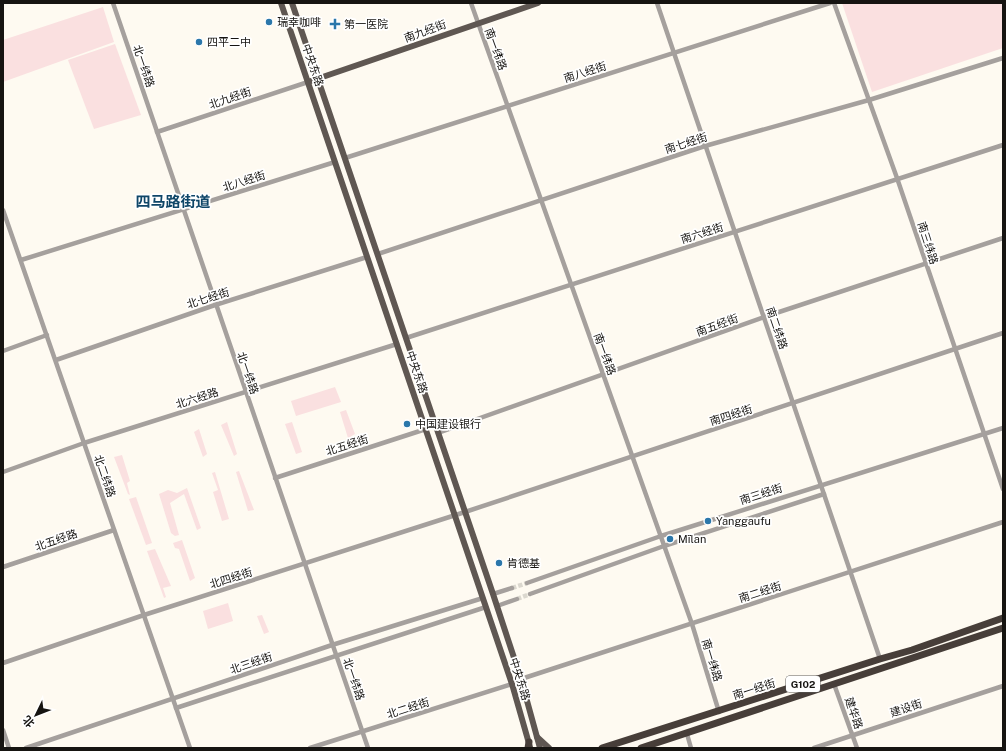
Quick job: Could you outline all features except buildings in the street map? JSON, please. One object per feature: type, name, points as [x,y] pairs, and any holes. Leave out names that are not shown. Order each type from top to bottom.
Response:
[{"type":"highway","name":"南一经街","points":[[602,748],[912,650],[1003,618]]},
{"type":"highway","name":"南一经街","points":[[641,748],[1003,628]]},
{"type":"main road","name":"中央东路","points":[[281,3],[512,684],[529,746]]},
{"type":"main road","name":"中央东路","points":[[292,3],[497,606],[521,679],[540,748]]},
{"type":"main road","name":"南九经街","points":[[308,82],[538,3]]},
{"type":"main road","points":[[537,737],[549,748]]},
{"type":"street","name":"北一纬路","points":[[112,3],[368,748]]},
{"type":"street","name":"南一纬路","points":[[471,3],[692,624],[719,712]]},
{"type":"street","name":"南二纬路","points":[[657,3],[880,659]]},
{"type":"street","name":"南八经街","points":[[345,158],[830,3]]},
{"type":"street","name":"南三纬路","points":[[834,3],[897,178],[925,264],[1003,489]]},
{"type":"street","name":"南七经街","points":[[378,254],[705,146],[869,100],[1003,58]]},
{"type":"street","name":"北九经街","points":[[157,132],[308,82]]},
{"type":"street","name":"南六经街","points":[[406,338],[571,286],[734,231],[1003,145]]},
{"type":"street","name":"北八经街","points":[[21,260],[335,162]]},
{"type":"street","name":"北二纬路","points":[[3,210],[190,748]]},
{"type":"street","name":"南五经街","points":[[438,433],[764,317],[1003,238]]},
{"type":"street","name":"北七经街","points":[[56,360],[215,305],[367,257]]},
{"type":"street","name":"南四经街","points":[[465,512],[1003,333]]},
{"type":"street","points":[[3,351],[47,335]]},
{"type":"street","name":"北六经路","points":[[3,472],[84,443],[397,344]]},
{"type":"street","name":"南三经街","points":[[527,583],[661,536],[1003,428]]},
{"type":"street","name":"北五经街","points":[[275,478],[426,429]]},
{"type":"street","points":[[530,594],[664,546],[824,494]]},
{"type":"street","name":"北四经街","points":[[3,663],[144,615],[465,512]]},
{"type":"street","name":"南二经街","points":[[521,679],[1003,522]]},
{"type":"street","name":"北五经路","points":[[3,567],[114,530]]},
{"type":"street","points":[[493,594],[512,588]]},
{"type":"street","name":"北三经街","points":[[26,748],[332,645],[483,598]]},
{"type":"street","points":[[497,606],[517,599]]},
{"type":"street","points":[[176,708],[486,607]]},
{"type":"street","name":"北二经街","points":[[310,748],[512,684]]},
{"type":"street","name":"建华路","points":[[834,684],[857,748]]},
{"type":"street","name":"建设街","points":[[814,748],[1003,686]]},
{"type":"street","points":[[3,730],[9,748]]},
{"type":"street","points":[[687,734],[691,748]]},
{"type":"shaded area","points":[[842,3],[1003,3],[1003,48],[872,92]]},
{"type":"shaded area","points":[[103,7],[114,42],[3,82],[3,40]]},
{"type":"shaded area","points":[[115,44],[141,115],[94,129],[68,60]]},
{"type":"shaded area","points":[[335,387],[341,402],[296,416],[291,401]]},
{"type":"shaded area","points":[[346,410],[355,434],[348,438],[340,412]]},
{"type":"shaded area","points":[[227,422],[237,454],[234,456],[221,425]]},
{"type":"shaded area","points":[[292,422],[302,452],[296,454],[285,424]]},
{"type":"shaded area","points":[[199,429],[207,454],[203,457],[194,432]]},
{"type":"shaded area","points":[[122,455],[130,481],[127,483],[130,495],[128,494],[114,457]]},
{"type":"shaded area","points":[[239,471],[254,510],[248,511],[236,472]]},
{"type":"shaded area","points":[[215,472],[229,519],[222,521],[213,492],[218,490],[212,473]]},
{"type":"shaded area","points":[[187,488],[201,528],[197,530],[184,494],[170,503],[179,535],[175,536],[171,533],[159,494],[168,490],[177,493]]},
{"type":"shaded area","points":[[136,497],[152,543],[146,545],[129,499]]},
{"type":"shaded area","points":[[182,540],[195,578],[190,581],[179,549],[175,548],[173,543]]},
{"type":"shaded area","points":[[155,549],[171,586],[163,588],[166,597],[164,598],[147,551]]},
{"type":"shaded area","points":[[228,603],[233,621],[208,629],[203,611]]},
{"type":"shaded area","points":[[262,615],[269,632],[264,634],[257,616]]},
{"type":"tunnel","points":[[512,588],[527,583]]},
{"type":"tunnel","points":[[517,599],[530,594]]},
{"type":"place","name":"瑞幸咖啡","points":[[269,22]]},
{"type":"place","name":"第一医院","points":[[335,24]]},
{"type":"place","name":"四平二中","points":[[199,42]]},
{"type":"place","name":"中国建设银行","points":[[407,424]]},
{"type":"place","name":"Yanggaufu","points":[[708,521]]},
{"type":"place","name":"M̈ilan","points":[[670,539]]},
{"type":"place","name":"肯德基","points":[[499,563]]},
{"type":"district","name":"四马路街道","points":[[173,201]]}]
